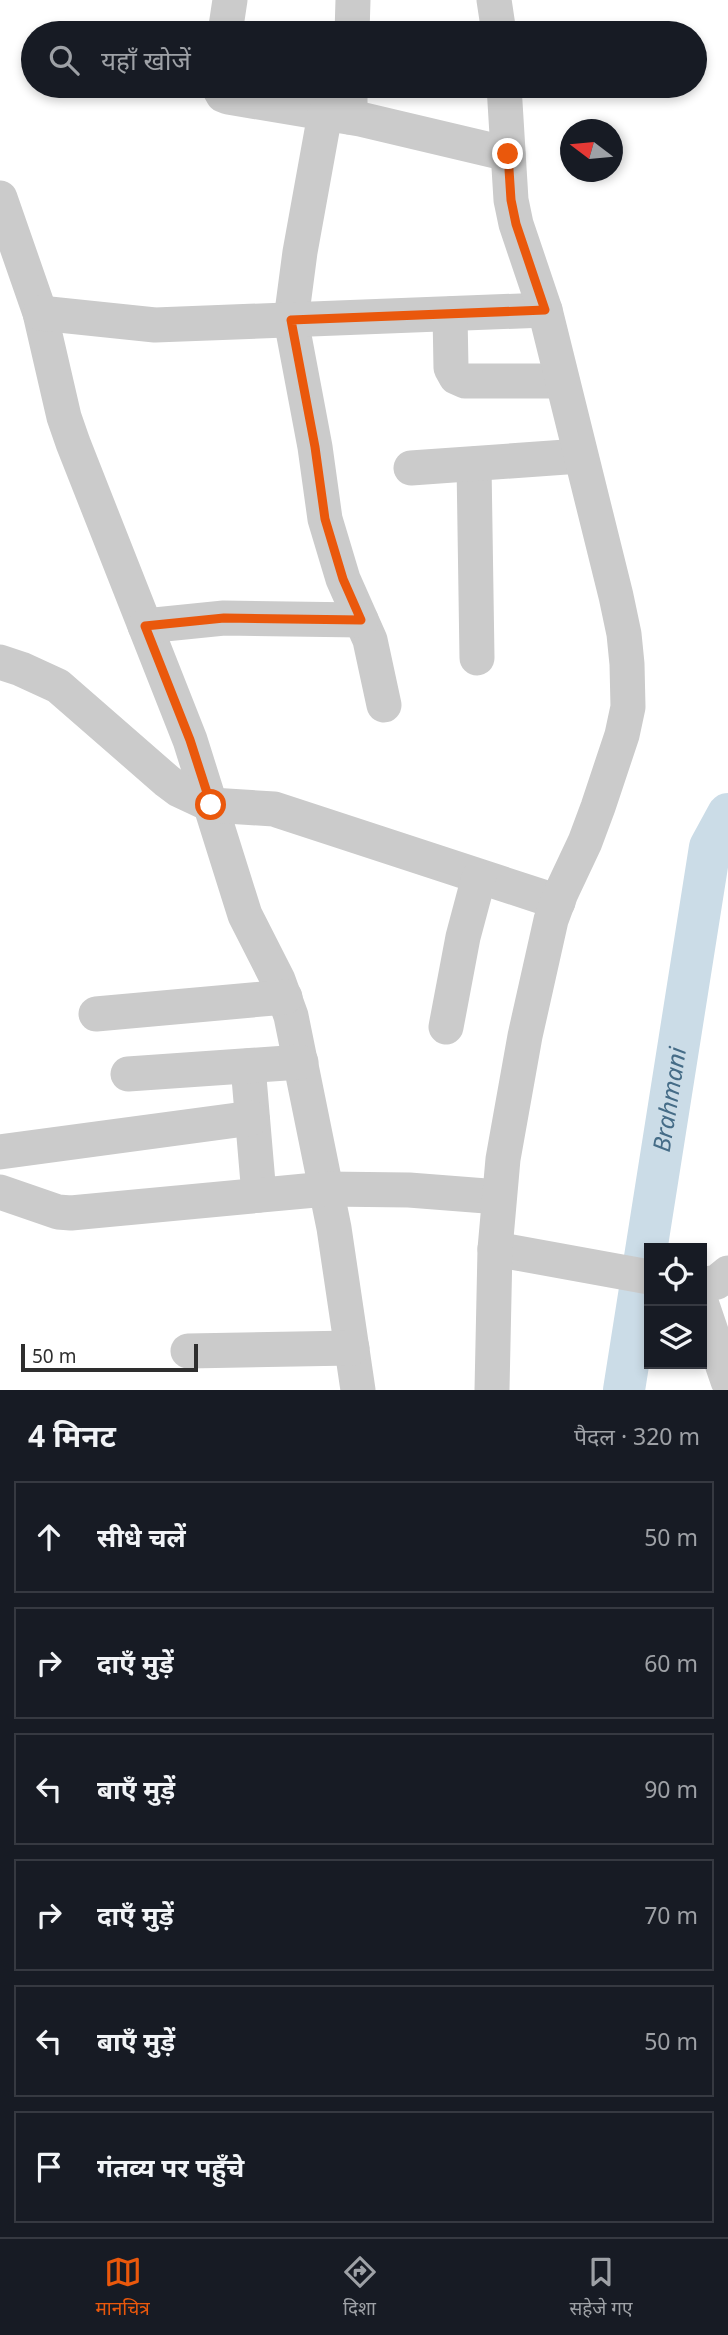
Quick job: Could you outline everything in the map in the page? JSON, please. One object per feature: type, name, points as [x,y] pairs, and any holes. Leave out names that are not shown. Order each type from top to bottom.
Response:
[{"type":"street","points":[[227,21],[230,0]]},
{"type":"street","points":[[352,21],[353,0]]},
{"type":"street","points":[[494,0],[497,21]]},
{"type":"street","points":[[241,98],[342,106],[508,154]]},
{"type":"street","points":[[492,1390],[495,1249],[499,1197],[503,1159],[525,1036],[551,920],[598,807],[622,735],[628,707],[624,634],[545,310],[516,224],[511,200],[505,98]]},
{"type":"street","points":[[342,106],[300,252],[291,320],[315,447],[325,519],[343,579],[370,640],[384,705]]},
{"type":"street","points":[[0,198],[40,313],[64,418],[190,740],[244,915],[285,997],[326,1189],[358,1390]]},
{"type":"street","points":[[40,313],[155,325],[545,310]]},
{"type":"street","points":[[450,314],[451,368],[456,377],[465,381],[562,381]]},
{"type":"street","points":[[411,467],[580,456]]},
{"type":"street","points":[[474,464],[477,657]]},
{"type":"street","points":[[145,626],[224,618],[361,620]]},
{"type":"street","points":[[0,662],[21,668],[58,686],[167,781],[179,790],[211,805],[274,809],[558,902]]},
{"type":"street","points":[[446,1027],[463,937],[479,877]]},
{"type":"street","points":[[96,1014],[285,997]]},
{"type":"street","points":[[128,1074],[301,1062]]},
{"type":"street","points":[[248,1066],[259,1195]]},
{"type":"street","points":[[0,1152],[252,1118]]},
{"type":"street","points":[[0,1192],[58,1212],[71,1213],[326,1189],[409,1190],[499,1197]]},
{"type":"street","points":[[495,1249],[644,1276]]},
{"type":"street","points":[[707,1284],[717,1282],[728,1273]]},
{"type":"street","points":[[702,1306],[728,1381]]},
{"type":"street","points":[[188,1351],[352,1348]]},
{"type":"waterway","name":"Brahmani","points":[[624,1390],[710,847],[728,814]]},
{"type":"route","points":[[211,805],[190,740],[145,626],[224,618],[361,620],[343,579],[325,519],[315,447],[291,320],[545,310],[516,224],[511,200],[508,154]]}]
